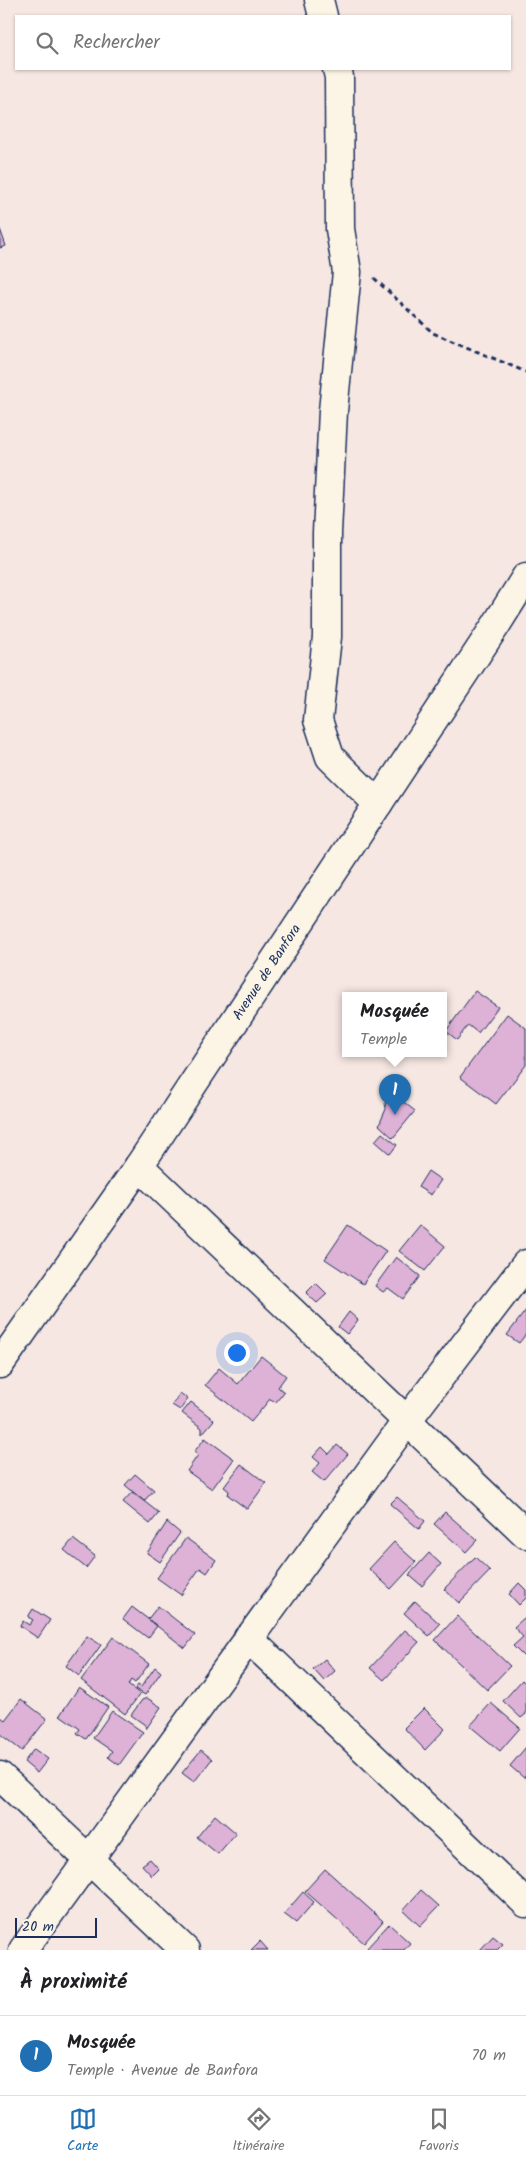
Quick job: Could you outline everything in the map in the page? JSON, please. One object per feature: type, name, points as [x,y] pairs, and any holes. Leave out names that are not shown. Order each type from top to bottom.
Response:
[{"type":"street","points":[[319,0],[323,15]]},
{"type":"street","points":[[337,70],[339,77],[340,229],[347,272],[333,411],[327,533],[327,637],[318,720],[330,757],[378,804]]},
{"type":"street","name":"Avenue de Banfora","points":[[0,1364],[139,1166],[496,625],[526,576]]},
{"type":"street","points":[[139,1166],[406,1422],[526,1534]]},
{"type":"street","points":[[23,1950],[406,1422],[526,1264]]},
{"type":"street","points":[[248,1638],[526,1903]]},
{"type":"street","points":[[0,1776],[184,1950]]},
{"type":"path","points":[[343,245],[370,274],[433,333],[526,372]]},
{"type":"building","points":[[0,229],[6,246],[0,248]]},
{"type":"building","points":[[475,991],[498,1007],[478,1033],[468,1025],[457,1040],[447,1032]]},
{"type":"building","points":[[507,1014],[526,1028],[526,1065],[496,1104],[460,1077]]},
{"type":"building","points":[[396,1096],[415,1111],[393,1138],[379,1125],[386,1109],[385,1103]]},
{"type":"building","points":[[382,1133],[397,1145],[390,1154],[375,1141]]},
{"type":"building","points":[[428,1171],[441,1180],[431,1195],[418,1187]]},
{"type":"building","points":[[348,1225],[386,1251],[363,1284],[325,1259]]},
{"type":"building","points":[[420,1225],[445,1246],[425,1271],[399,1251]]},
{"type":"building","points":[[396,1257],[420,1276],[403,1299],[388,1288],[383,1292],[375,1286]]},
{"type":"building","points":[[316,1283],[327,1294],[317,1303],[306,1293]]},
{"type":"building","points":[[526,1310],[526,1334],[519,1343],[507,1335]]},
{"type":"building","points":[[349,1312],[358,1320],[347,1334],[338,1327]]},
{"type":"building","points":[[261,1356],[286,1376],[278,1387],[284,1392],[276,1402],[270,1399],[251,1422],[205,1385],[219,1368],[238,1384]]},
{"type":"building","points":[[180,1393],[188,1399],[180,1410],[172,1405]]},
{"type":"building","points":[[191,1402],[214,1420],[202,1434],[202,1428],[182,1413]]},
{"type":"building","points":[[205,1438],[234,1459],[212,1489],[187,1471],[198,1455],[194,1452]]},
{"type":"building","points":[[337,1445],[348,1454],[324,1482],[312,1472],[320,1463],[313,1457],[322,1447],[329,1454]]},
{"type":"building","points":[[241,1464],[266,1483],[247,1509],[228,1495],[229,1491],[224,1487]]},
{"type":"building","points":[[135,1474],[154,1490],[144,1501],[125,1485]]},
{"type":"building","points":[[132,1492],[159,1513],[150,1524],[123,1502]]},
{"type":"building","points":[[397,1497],[425,1521],[419,1529],[390,1504]]},
{"type":"building","points":[[445,1512],[477,1540],[466,1552],[434,1524]]},
{"type":"building","points":[[167,1522],[180,1533],[160,1562],[147,1553]]},
{"type":"building","points":[[186,1538],[216,1560],[207,1573],[200,1568],[181,1595],[157,1578]]},
{"type":"building","points":[[73,1539],[95,1556],[86,1568],[64,1550]]},
{"type":"building","points":[[394,1542],[416,1562],[391,1589],[369,1569]]},
{"type":"building","points":[[429,1553],[441,1564],[422,1586],[409,1575]]},
{"type":"building","points":[[475,1557],[490,1571],[459,1603],[444,1589]]},
{"type":"building","points":[[519,1583],[526,1590],[526,1598],[519,1605],[509,1594]]},
{"type":"building","points":[[415,1601],[440,1624],[429,1636],[404,1613]]},
{"type":"building","points":[[158,1606],[195,1635],[185,1648],[148,1619]]},
{"type":"building","points":[[132,1607],[157,1626],[148,1638],[123,1619]]},
{"type":"building","points":[[33,1609],[50,1620],[38,1638],[20,1626],[23,1621],[29,1625],[33,1620],[28,1617]]},
{"type":"building","points":[[457,1616],[510,1666],[487,1690],[435,1640]]},
{"type":"building","points":[[524,1618],[526,1620],[526,1653],[523,1656],[513,1646],[523,1637],[514,1627]]},
{"type":"building","points":[[405,1630],[419,1642],[384,1680],[370,1668]]},
{"type":"building","points":[[87,1636],[101,1645],[79,1676],[66,1666]]},
{"type":"building","points":[[113,1637],[149,1664],[135,1683],[131,1680],[128,1685],[140,1694],[125,1714],[81,1680]]},
{"type":"building","points":[[325,1659],[335,1671],[324,1681],[313,1669]]},
{"type":"building","points":[[155,1667],[161,1672],[145,1695],[135,1689],[138,1685],[141,1687]]},
{"type":"building","points":[[522,1680],[526,1684],[526,1714],[521,1718],[503,1701]]},
{"type":"building","points":[[79,1687],[108,1707],[86,1739],[77,1733],[80,1729],[60,1715]]},
{"type":"building","points":[[147,1698],[161,1707],[146,1729],[145,1725],[131,1715],[142,1700]]},
{"type":"building","points":[[21,1699],[47,1719],[22,1751],[0,1734],[1,1717],[5,1720]]},
{"type":"building","points":[[491,1703],[520,1728],[500,1751],[470,1726]]},
{"type":"building","points":[[424,1708],[445,1729],[425,1750],[404,1728]]},
{"type":"building","points":[[112,1711],[143,1732],[119,1765],[108,1757],[112,1751],[93,1738]]},
{"type":"building","points":[[526,1747],[526,1775],[524,1778],[510,1766]]},
{"type":"building","points":[[34,1749],[48,1759],[37,1773],[24,1762]]},
{"type":"building","points":[[201,1750],[212,1759],[194,1782],[182,1773]]},
{"type":"building","points":[[215,1815],[236,1833],[218,1854],[197,1837]]},
{"type":"building","points":[[150,1859],[159,1869],[152,1876],[142,1865]]},
{"type":"building","points":[[325,1869],[383,1921],[364,1943],[305,1891]]},
{"type":"building","points":[[421,1890],[439,1906],[420,1926],[403,1910]]},
{"type":"building","points":[[303,1892],[314,1902],[296,1923],[284,1914]]},
{"type":"building","points":[[389,1924],[410,1943],[404,1950],[369,1950],[367,1948]]},
{"type":"building","points":[[493,1936],[503,1944],[497,1950],[480,1950]]},
{"type":"building","points":[[260,1941],[268,1950],[251,1950]]},
{"type":"place","name":"Mosquée","points":[[395,1115]]}]
